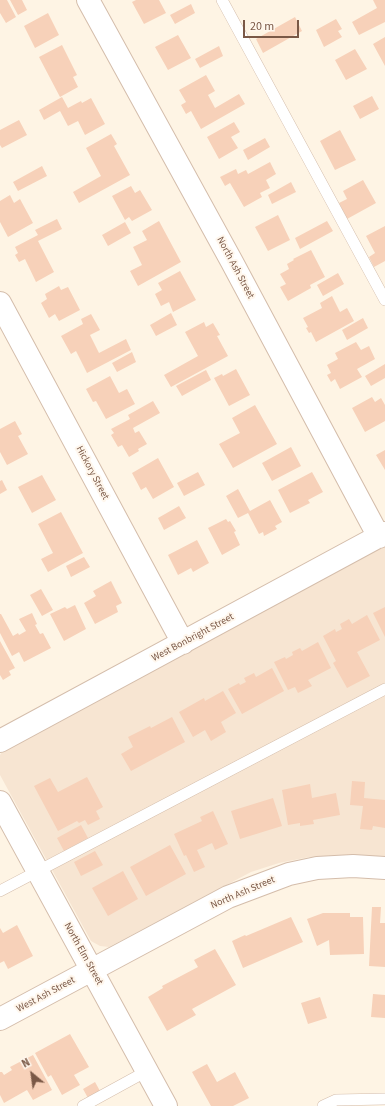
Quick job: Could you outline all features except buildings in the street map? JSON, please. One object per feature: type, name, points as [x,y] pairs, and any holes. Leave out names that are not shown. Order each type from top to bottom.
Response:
[{"type":"street","name":"North Ash Street","points":[[88,0],[382,535]]},
{"type":"street","name":"Hickory Street","points":[[0,303],[183,643]]},
{"type":"street","name":"West Bonbright Street","points":[[0,741],[382,535]]},
{"type":"street","name":"North Elm Street","points":[[0,802],[166,1106]]},
{"type":"street","name":"North Ash Street","points":[[92,970],[228,898],[289,874],[317,868],[353,866],[385,868]]},
{"type":"street","name":"West Ash Street","points":[[0,1019],[92,970]]},
{"type":"lane","points":[[222,0],[385,300]]},
{"type":"lane","points":[[0,891],[385,689]]},
{"type":"lane","points":[[83,1106],[147,1071]]},
{"type":"lane","points":[[323,1106],[336,1100],[385,1099]]},
{"type":"shaded area","points":[[385,543],[385,857],[349,855],[309,857],[279,863],[251,872],[109,947],[100,946],[91,941],[0,775],[0,755],[2,752]]}]
